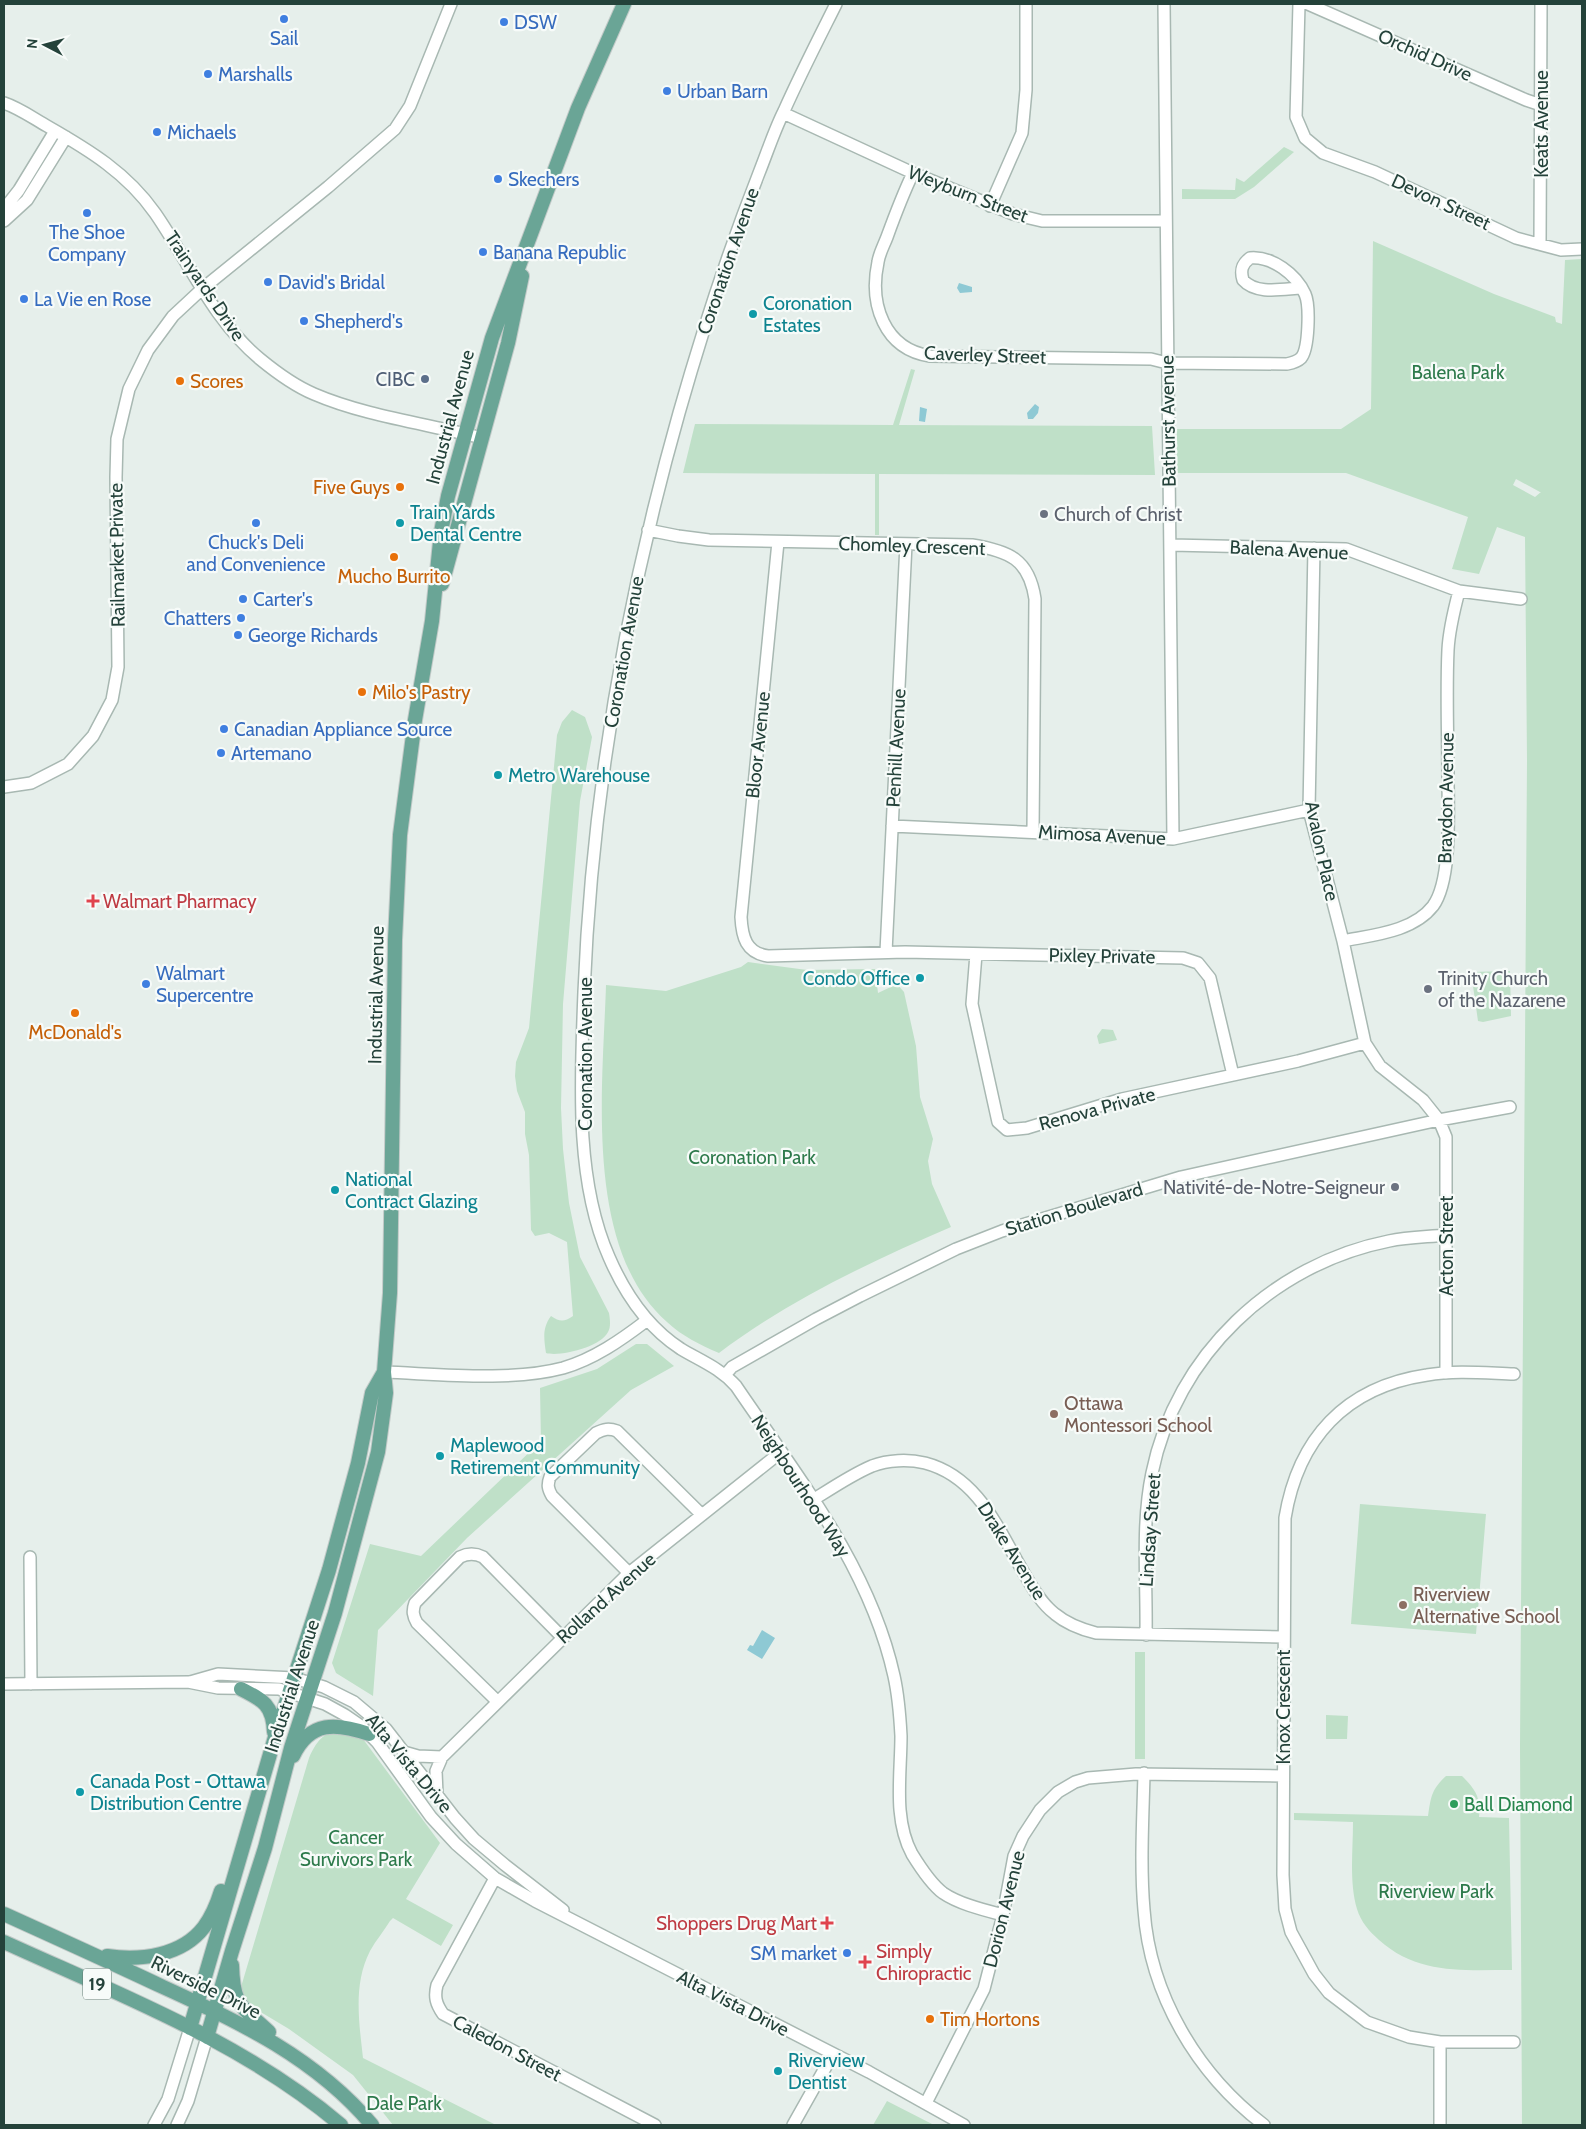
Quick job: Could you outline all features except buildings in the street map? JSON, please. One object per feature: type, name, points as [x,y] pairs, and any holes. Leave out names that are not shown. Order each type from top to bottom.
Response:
[{"type":"main road","name":"Industrial Avenue","points":[[207,2037],[265,1848],[291,1748],[335,1613],[378,1452],[386,1394],[384,1372],[390,1275],[395,940],[400,835],[415,720],[432,621],[441,532],[448,496],[492,338],[578,108],[624,4]]},
{"type":"main road","name":"Industrial Avenue","points":[[432,621],[508,343],[532,229]]},
{"type":"main road","name":"Industrial Avenue","points":[[190,2028],[275,1737],[335,1548],[358,1463],[372,1393],[384,1372]]},
{"type":"main road","points":[[241,1689],[266,1704],[274,1721],[275,1737]]},
{"type":"main road","points":[[282,1782],[300,1743],[313,1732],[341,1725],[369,1734]]},
{"type":"main road","points":[[84,1950],[115,1957],[136,1958],[160,1954],[182,1945],[203,1928],[211,1916],[240,1853]]},
{"type":"main road","name":"Riverside Drive","points":[[4,1914],[254,2030],[295,2056],[336,2087],[372,2125]]},
{"type":"main road","name":"19","points":[[4,1942],[190,2028],[243,2056],[286,2083],[342,2125]]},
{"type":"main road","points":[[232,1951],[234,1992],[241,2007],[295,2056]]},
{"type":"street","name":"Railmarket Private","points":[[4,787],[31,782],[68,764],[93,736],[112,700],[118,667],[117,439],[135,375],[148,350],[173,316],[202,289],[336,181],[395,129],[410,106],[451,4]]},
{"type":"street","name":"Coronation Avenue","points":[[646,1320],[613,1266],[596,1221],[585,1157],[582,1072],[585,964],[597,814],[617,677],[648,530],[691,368],[742,215],[783,113],[836,4]]},
{"type":"street","points":[[990,206],[1022,133],[1026,90],[1026,4]]},
{"type":"street","name":"Bathurst Avenue","points":[[1164,4],[1165,222],[1174,839]]},
{"type":"street","name":"Devon Street","points":[[1299,4],[1296,116],[1305,138],[1323,153],[1375,172],[1516,238],[1561,250],[1582,249]]},
{"type":"street","name":"Orchid Drive","points":[[1308,4],[1541,105]]},
{"type":"street","name":"Keats Avenue","points":[[1540,244],[1541,4]]},
{"type":"street","name":"Trainyards Drive","points":[[6,102],[106,161],[136,189],[159,219],[202,289],[223,319],[248,348],[273,369],[300,387],[347,406],[482,438]]},
{"type":"street","name":"Weyburn Street","points":[[783,113],[913,173],[1013,214],[1042,221],[1165,222]]},
{"type":"street","points":[[4,209],[19,190],[55,131]]},
{"type":"street","points":[[4,221],[27,200],[66,137]]},
{"type":"street","name":"Caverley Street","points":[[913,173],[898,205],[878,262],[876,296],[882,320],[897,343],[918,354],[930,356],[1151,359],[1167,363],[1287,364],[1297,361],[1305,352],[1307,344],[1306,301],[1301,288]]},
{"type":"street","points":[[1250,258],[1265,259],[1285,269],[1301,288],[1263,289],[1251,287],[1242,280],[1244,262],[1250,258]]},
{"type":"street","name":"Chomley Crescent","points":[[648,530],[709,540],[972,545],[998,549],[1015,559],[1026,570],[1032,582],[1035,599],[1033,832]]},
{"type":"street","name":"Bloor Avenue","points":[[747,946],[742,933],[741,917],[778,542]]},
{"type":"street","name":"Penhill Avenue","points":[[886,952],[906,544]]},
{"type":"street","name":"Balena Avenue","points":[[1171,545],[1346,549],[1460,591],[1521,598]]},
{"type":"street","name":"Avalon Place","points":[[1314,548],[1309,810],[1343,941],[1365,1043],[1380,1066],[1423,1100],[1439,1120]]},
{"type":"street","name":"Braydon Avenue","points":[[1343,941],[1377,935],[1412,924],[1434,905],[1439,892],[1444,875],[1448,828],[1448,649],[1453,614],[1460,591]]},
{"type":"street","name":"Mimosa Avenue","points":[[892,826],[1033,832],[1053,835],[1174,839],[1309,810]]},
{"type":"street","name":"Pixley Private","points":[[747,946],[759,955],[768,956],[886,952],[1183,958],[1198,963],[1210,978],[1233,1075]]},
{"type":"street","name":"Renova Private","points":[[976,954],[972,1004],[998,1122],[1007,1130],[1026,1128],[1122,1099],[1298,1061],[1365,1043]]},
{"type":"street","name":"Station Boulevard","points":[[726,1374],[732,1367],[816,1319],[956,1249],[1002,1231],[1181,1177],[1439,1120],[1460,1118],[1510,1108]]},
{"type":"street","name":"Acton Street","points":[[1439,1120],[1446,1137],[1446,1373]]},
{"type":"street","name":"Lindsay Street","points":[[1146,1635],[1146,1536],[1152,1472],[1173,1409],[1199,1364],[1231,1325],[1246,1312],[1275,1289],[1311,1268],[1336,1256],[1390,1240],[1446,1235]]},
{"type":"street","points":[[384,1372],[476,1375],[538,1373],[564,1367],[602,1351],[646,1320]]},
{"type":"street","name":"Neighbourhood Way","points":[[646,1320],[674,1344],[726,1374],[813,1500],[862,1583],[883,1635],[894,1678],[901,1733],[900,1806],[902,1830],[912,1854],[926,1875],[943,1893],[1003,1916]]},
{"type":"street","name":"Knox Crescent","points":[[1514,1374],[1446,1373],[1409,1378],[1368,1393],[1346,1407],[1327,1424],[1311,1443],[1293,1484],[1285,1518],[1282,1776],[1285,1909],[1291,1932],[1300,1952],[1329,1993],[1367,2022],[1409,2037],[1440,2042],[1514,2042]]},
{"type":"street","points":[[629,1573],[548,1491],[550,1477],[596,1433],[603,1429],[611,1428],[617,1431],[702,1515]]},
{"type":"street","name":"Rolland Avenue","points":[[442,1757],[629,1573],[781,1452]]},
{"type":"street","name":"Drake Avenue","points":[[813,1500],[854,1475],[874,1466],[887,1462],[918,1461],[946,1470],[976,1494],[1035,1592],[1054,1613],[1074,1627],[1096,1633],[1283,1637]]},
{"type":"street","points":[[498,1702],[417,1623],[414,1617],[415,1603],[460,1557],[467,1554],[477,1554],[483,1557],[562,1637]]},
{"type":"street","points":[[30,1557],[31,1684]]},
{"type":"street","points":[[188,1682],[218,1674],[292,1685]]},
{"type":"street","points":[[4,1684],[188,1682],[218,1688],[241,1689],[276,1688],[292,1685]]},
{"type":"street","name":"Alta Vista Drive","points":[[292,1685],[313,1683],[342,1695],[364,1708],[386,1730],[455,1818],[487,1850],[582,1924]]},
{"type":"street","name":"Alta Vista Drive","points":[[292,1685],[308,1698],[345,1714],[369,1734],[431,1818],[456,1844],[495,1878],[535,1901],[834,2054],[964,2125]]},
{"type":"street","points":[[404,1752],[418,1756],[442,1757],[436,1777],[437,1794]]},
{"type":"street","points":[[1144,1773],[1144,1910],[1150,1950],[1161,1986],[1181,2032],[1195,2053],[1227,2092],[1264,2125]]},
{"type":"street","name":"Dorion Avenue","points":[[926,2103],[980,1998],[991,1968],[1014,1856],[1023,1836],[1040,1810],[1058,1792],[1075,1782],[1088,1778],[1144,1773],[1282,1776]]},
{"type":"street","name":"Caledon Street","points":[[495,1878],[437,1985],[434,1996],[437,2006],[443,2014],[656,2125]]},
{"type":"street","points":[[154,2125],[168,2099],[190,2028]]},
{"type":"street","points":[[177,2125],[188,2101],[207,2037]]},
{"type":"street","points":[[1440,2042],[1440,2125]]},
{"type":"street","points":[[793,2125],[834,2054]]},
{"type":"green space","points":[[1284,147],[1294,152],[1254,187],[1235,199],[1182,199],[1182,189],[1235,190],[1236,178],[1244,182]]},
{"type":"green space","name":"Balena Park","points":[[1373,241],[1494,294],[1555,317],[1556,322],[1562,324],[1565,260],[1582,259],[1582,2125],[1522,2125],[1520,1747],[1527,761],[1525,537],[1497,527],[1479,574],[1452,569],[1468,517],[1346,473],[1176,473],[1177,429],[1341,429],[1371,409]],"holes":[[[1516,479],[1540,492],[1535,497],[1513,485]]]},
{"type":"green space","points":[[911,369],[915,370],[899,425],[1152,426],[1155,475],[879,474],[879,535],[875,535],[875,474],[683,473],[695,424],[893,425]]},
{"type":"green space","points":[[572,710],[585,717],[592,737],[580,801],[563,1004],[561,1108],[563,1149],[569,1203],[580,1257],[609,1313],[610,1328],[604,1337],[589,1346],[580,1350],[552,1354],[546,1353],[545,1348],[544,1334],[548,1320],[551,1316],[562,1320],[573,1316],[567,1242],[549,1233],[535,1236],[531,1230],[529,1155],[525,1134],[525,1112],[517,1091],[515,1076],[516,1062],[529,1028],[557,735],[562,722]]},
{"type":"green space","name":"Coronation Park","points":[[748,962],[807,970],[875,969],[878,993],[897,984],[904,992],[916,1046],[920,1097],[933,1139],[928,1161],[932,1184],[951,1227],[831,1283],[773,1316],[719,1353],[692,1340],[667,1322],[640,1290],[622,1252],[610,1209],[604,1164],[602,1070],[606,985],[666,991],[741,967]]},
{"type":"green space","points":[[1510,971],[1511,1016],[1483,1022],[1478,1021],[1471,972]]},
{"type":"green space","points":[[1102,1029],[1113,1030],[1117,1040],[1099,1044],[1097,1036]]},
{"type":"green space","points":[[636,1344],[647,1344],[674,1366],[631,1390],[467,1538],[378,1630],[373,1696],[336,1673],[332,1663],[370,1544],[421,1556],[541,1441],[540,1388],[597,1369]]},
{"type":"green space","points":[[1360,1504],[1486,1514],[1476,1634],[1351,1624]]},
{"type":"green space","points":[[1135,1652],[1145,1652],[1145,1759],[1135,1759]]},
{"type":"green space","points":[[1326,1715],[1348,1716],[1347,1739],[1326,1739]]},
{"type":"green space","name":"Cancer Survivors Park","points":[[341,1730],[363,1739],[440,1843],[406,1899],[453,1925],[441,1946],[393,1918],[375,1943],[365,1964],[359,1990],[359,2017],[363,2058],[496,2125],[393,2125],[353,2075],[245,2000],[241,1987],[309,1758],[314,1747],[321,1739],[329,1733]]},
{"type":"green space","name":"Riverview Park","points":[[1446,1776],[1462,1776],[1470,1785],[1478,1799],[1479,1817],[1509,1818],[1512,1970],[1459,1970],[1442,1968],[1425,1965],[1394,1951],[1369,1930],[1357,1909],[1352,1877],[1353,1822],[1294,1820],[1294,1813],[1428,1816],[1432,1794],[1437,1785]]},
{"type":"green space","points":[[887,2101],[934,2125],[873,2125]]},
{"type":"water","points":[[959,283],[972,287],[972,292],[960,293],[957,288]]},
{"type":"water","points":[[1035,404],[1039,407],[1038,413],[1033,419],[1028,419],[1027,413]]},
{"type":"water","points":[[920,407],[927,409],[925,422],[919,421]]},
{"type":"water","points":[[762,1630],[775,1638],[762,1659],[747,1650],[750,1645],[753,1646]]},
{"type":"place","name":"Sail","points":[[284,19]]},
{"type":"place","name":"DSW","points":[[504,22]]},
{"type":"place","name":"Marshalls","points":[[208,74]]},
{"type":"place","name":"Urban Barn","points":[[667,91]]},
{"type":"place","name":"Michaels","points":[[157,132]]},
{"type":"place","name":"Skechers","points":[[498,179]]},
{"type":"place","name":"The Shoe Company","points":[[87,213]]},
{"type":"place","name":"Banana Republic","points":[[483,252]]},
{"type":"place","name":"David's Bridal","points":[[268,282]]},
{"type":"place","name":"La Vie en Rose","points":[[24,299]]},
{"type":"place","name":"Coronation Estates","points":[[753,314]]},
{"type":"place","name":"Shepherd's","points":[[304,321]]},
{"type":"place","name":"CIBC","points":[[425,379]]},
{"type":"place","name":"Scores","points":[[180,381]]},
{"type":"place","name":"Five Guys","points":[[400,487]]},
{"type":"place","name":"Church of Christ","points":[[1044,514]]},
{"type":"place","name":"Chuck's Deli and Convenience","points":[[256,523]]},
{"type":"place","name":"Train Yards Dental Centre","points":[[400,523]]},
{"type":"place","name":"Mucho Burrito","points":[[394,557]]},
{"type":"place","name":"Carter's","points":[[243,599]]},
{"type":"place","name":"Chatters","points":[[241,618]]},
{"type":"place","name":"George Richards","points":[[238,635]]},
{"type":"place","name":"Milo's Pastry","points":[[362,692]]},
{"type":"place","name":"Canadian Appliance Source","points":[[224,729]]},
{"type":"place","name":"Artemano","points":[[221,753]]},
{"type":"place","name":"Metro Warehouse","points":[[498,775]]},
{"type":"place","name":"Walmart Pharmacy","points":[[93,901]]},
{"type":"place","name":"Condo Office","points":[[920,978]]},
{"type":"place","name":"Walmart Supercentre","points":[[146,984]]},
{"type":"place","name":"Trinity Church of the Nazarene","points":[[1428,989]]},
{"type":"place","name":"McDonald's","points":[[75,1013]]},
{"type":"place","name":"Nativité-de-Notre-Seigneur","points":[[1395,1187]]},
{"type":"place","name":"National Contract Glazing","points":[[335,1190]]},
{"type":"place","name":"Ottawa Montessori School","points":[[1054,1414]]},
{"type":"place","name":"Maplewood Retirement Community","points":[[440,1456]]},
{"type":"place","name":"Riverview Alternative School","points":[[1403,1605]]},
{"type":"place","name":"Canada Post - Ottawa Distribution Centre","points":[[80,1792]]},
{"type":"place","name":"Ball Diamond","points":[[1454,1804]]},
{"type":"place","name":"Shoppers Drug Mart","points":[[827,1923]]},
{"type":"place","name":"SM market","points":[[847,1953]]},
{"type":"place","name":"Simply Chiropractic","points":[[865,1962]]},
{"type":"place","name":"Tim Hortons","points":[[930,2019]]},
{"type":"place","name":"Riverview Dentist","points":[[778,2071]]},
{"type":"park label","name":"Dale Park","points":[[404,2103]]}]
